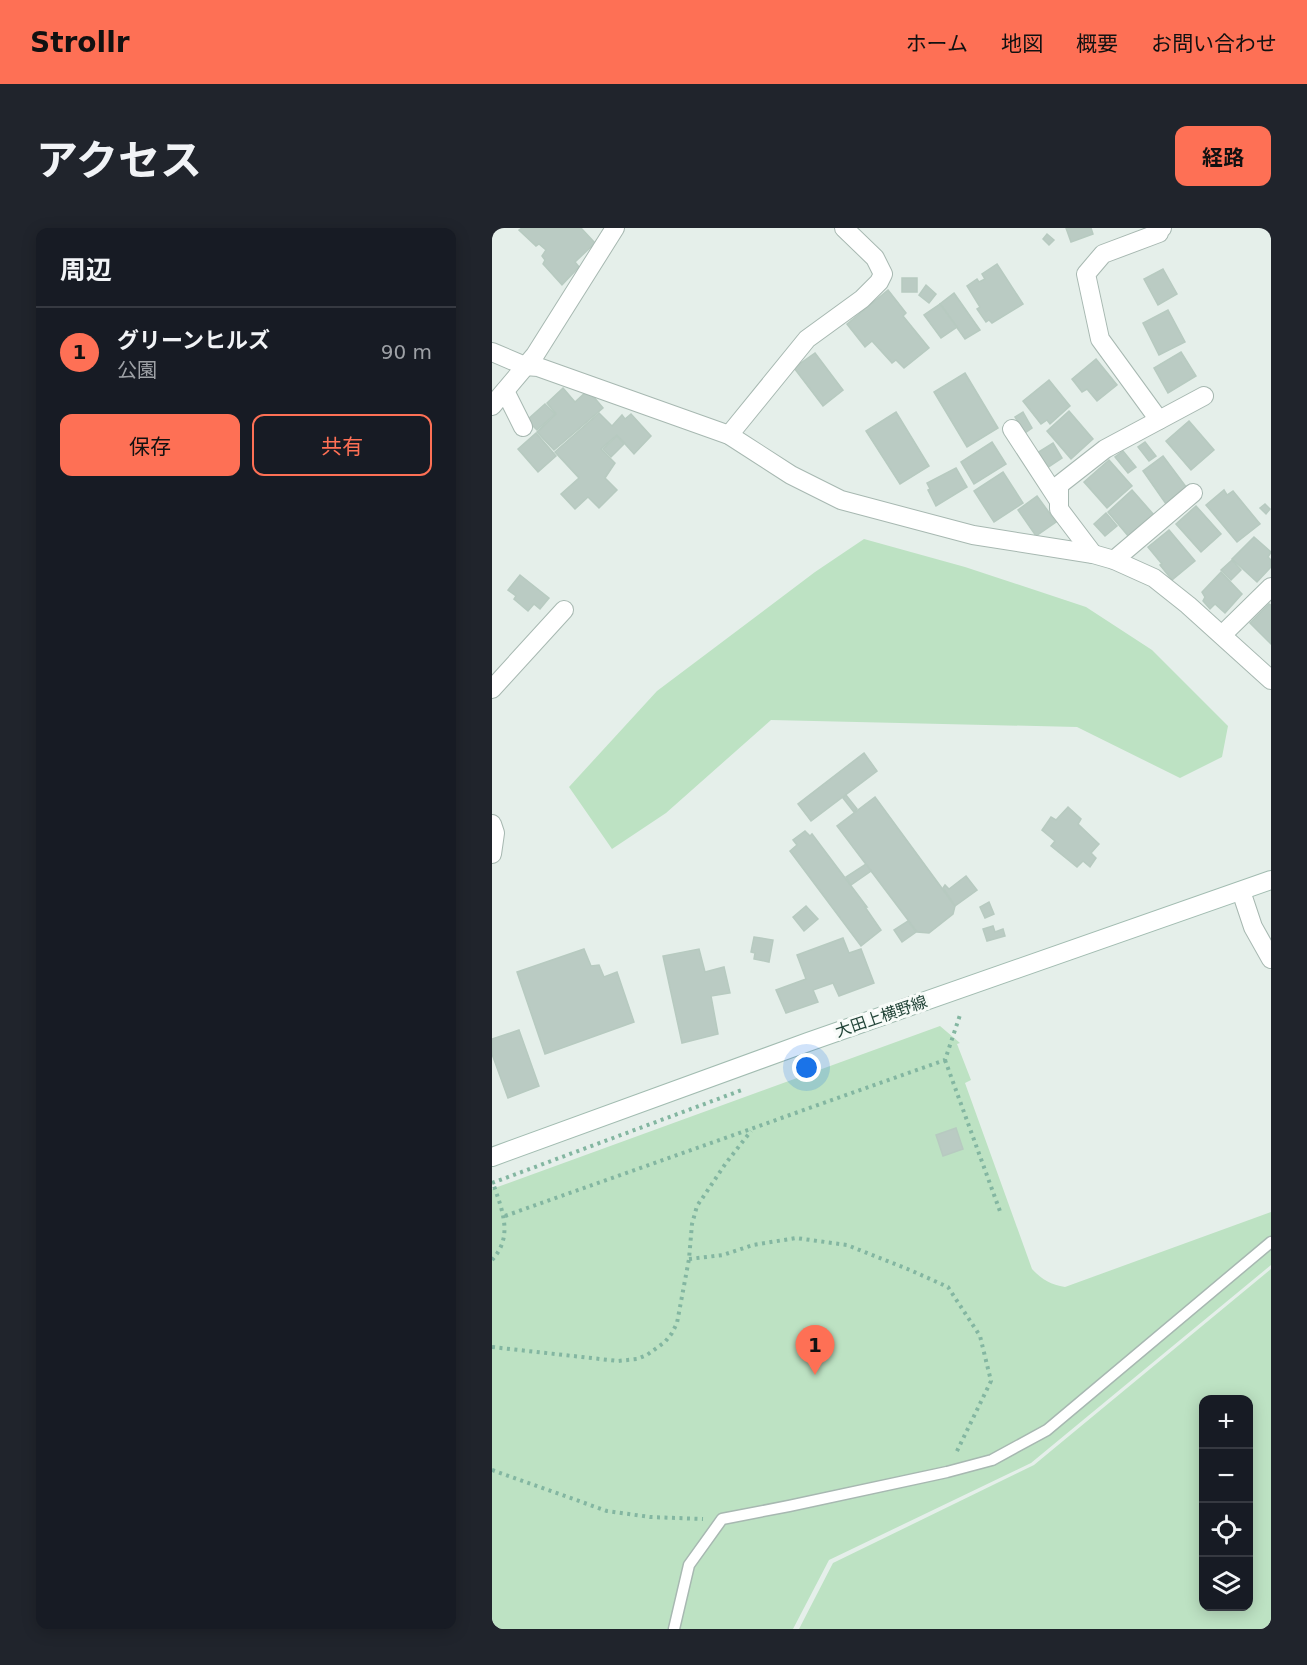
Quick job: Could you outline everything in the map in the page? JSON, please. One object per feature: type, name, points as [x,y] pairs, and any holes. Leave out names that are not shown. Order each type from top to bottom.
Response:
[{"type":"street","points":[[492,406],[535,356],[615,228]]},
{"type":"street","points":[[729,435],[807,339],[862,299],[879,282],[883,274],[875,258],[844,228]]},
{"type":"street","points":[[1159,420],[1100,339],[1086,274],[1103,254],[1159,233],[1158,229],[1162,228]]},
{"type":"street","points":[[492,352],[525,366],[538,367],[729,435],[790,475],[841,500],[973,535],[1093,554],[1114,560],[1154,578],[1271,680]]},
{"type":"street","points":[[505,391],[524,427]]},
{"type":"street","points":[[1093,554],[1059,509],[1059,486],[1105,448],[1204,396]]},
{"type":"street","points":[[1012,429],[1059,501]]},
{"type":"street","points":[[1114,560],[1193,493]]},
{"type":"street","points":[[1222,635],[1271,587]]},
{"type":"street","points":[[492,689],[564,610]]},
{"type":"street","points":[[492,824],[495,833],[492,854]]},
{"type":"street","name":"大田上横野線","points":[[492,1157],[819,1038],[1271,880]]},
{"type":"street","points":[[1241,891],[1253,927],[1271,959]]},
{"type":"lane","points":[[674,1629],[689,1565],[722,1519],[946,1472],[992,1460],[1047,1430],[1271,1242]]},
{"type":"path","points":[[952,1015],[961,1012],[945,1060],[1001,1214]]},
{"type":"path","points":[[505,1216],[945,1060]]},
{"type":"path","points":[[492,1260],[501,1249],[505,1216],[492,1183],[748,1088]]},
{"type":"path","points":[[492,1347],[618,1361],[637,1359],[647,1355],[665,1342],[677,1323],[689,1259],[692,1224],[697,1206],[752,1130]]},
{"type":"path","points":[[689,1259],[723,1255],[753,1245],[796,1238],[847,1245],[948,1287],[980,1336],[991,1380],[946,1472]]},
{"type":"path","points":[[492,1470],[607,1511],[650,1517],[722,1519]]},
{"type":"green space","points":[[864,539],[965,567],[1086,607],[1152,650],[1228,726],[1222,757],[1180,778],[1077,727],[771,720],[666,813],[612,849],[569,787],[657,691],[815,572]]},
{"type":"green space","points":[[940,1026],[960,1043],[957,1044],[971,1080],[965,1083],[1032,1269],[1043,1279],[1065,1287],[1271,1212],[1271,1265],[1031,1463],[829,1560],[793,1629],[492,1629],[492,1189]]},
{"type":"green space","points":[[1271,1269],[1271,1629],[799,1629],[833,1563],[1034,1465]]},
{"type":"building","points":[[522,228],[581,228],[595,243],[575,262],[579,267],[562,285],[543,264],[545,260],[542,256],[546,250],[539,244],[536,246],[519,230]]},
{"type":"building","points":[[1066,228],[1091,228],[1093,234],[1071,242]]},
{"type":"building","points":[[1047,234],[1054,240],[1049,245],[1043,239]]},
{"type":"building","points":[[997,264],[1023,304],[992,323],[989,320],[986,322],[977,309],[980,307],[967,286],[977,279],[979,282],[985,279],[982,274]]},
{"type":"building","points":[[1163,269],[1177,294],[1158,305],[1144,279]]},
{"type":"building","points":[[902,278],[917,278],[917,292],[902,292]]},
{"type":"building","points":[[926,285],[936,294],[929,303],[919,295]]},
{"type":"building","points":[[888,290],[906,313],[903,316],[929,348],[904,368],[896,360],[892,363],[872,341],[865,347],[847,324]]},
{"type":"building","points":[[954,293],[980,330],[965,339],[940,304]]},
{"type":"building","points":[[940,304],[957,327],[941,338],[924,315]]},
{"type":"building","points":[[1168,310],[1185,342],[1159,355],[1143,323]]},
{"type":"building","points":[[1181,352],[1196,376],[1168,393],[1154,368]]},
{"type":"building","points":[[815,353],[843,390],[823,406],[794,368]]},
{"type":"building","points":[[1096,359],[1117,385],[1097,401],[1087,389],[1082,392],[1072,379]]},
{"type":"building","points":[[965,373],[998,428],[967,447],[934,392]]},
{"type":"building","points":[[1049,380],[1070,406],[1050,424],[1047,420],[1041,424],[1023,401]]},
{"type":"building","points":[[563,388],[575,402],[588,390],[603,408],[554,450],[537,432],[556,414],[547,403]]},
{"type":"building","points":[[545,404],[555,414],[537,430],[527,420]]},
{"type":"building","points":[[1069,411],[1093,439],[1071,459],[1047,431]]},
{"type":"building","points":[[896,412],[929,466],[900,484],[866,431]]},
{"type":"building","points":[[1023,412],[1032,428],[1025,433],[1015,417]]},
{"type":"building","points":[[599,413],[612,426],[622,415],[625,419],[631,414],[651,436],[634,454],[617,435],[601,449],[615,463],[605,478],[617,490],[599,508],[588,497],[575,509],[561,494],[579,478],[555,452]]},
{"type":"building","points":[[1189,421],[1214,450],[1191,470],[1166,441]]},
{"type":"building","points":[[536,433],[556,456],[538,472],[518,449]]},
{"type":"building","points":[[617,436],[624,444],[611,457],[603,449]]},
{"type":"building","points":[[992,442],[1006,464],[974,484],[961,462]]},
{"type":"building","points":[[1145,442],[1156,456],[1149,461],[1138,447]]},
{"type":"building","points":[[1053,443],[1062,458],[1047,468],[1037,453]]},
{"type":"building","points":[[1123,451],[1136,467],[1128,473],[1115,457]]},
{"type":"building","points":[[1163,456],[1187,488],[1166,504],[1143,471]]},
{"type":"building","points":[[1109,460],[1132,486],[1107,508],[1084,482]]},
{"type":"building","points":[[956,468],[967,487],[936,506],[927,483]]},
{"type":"building","points":[[1003,472],[1023,503],[994,522],[974,491]]},
{"type":"building","points":[[1132,490],[1154,515],[1129,537],[1108,512]]},
{"type":"building","points":[[1224,490],[1227,495],[1233,491],[1260,524],[1237,542],[1206,505]]},
{"type":"building","points":[[1037,496],[1056,522],[1036,536],[1018,510]]},
{"type":"building","points":[[1265,504],[1270,509],[1266,514],[1260,508]]},
{"type":"building","points":[[1196,506],[1221,534],[1201,552],[1176,524]]},
{"type":"building","points":[[1106,513],[1117,526],[1105,536],[1094,524]]},
{"type":"building","points":[[1169,530],[1195,561],[1172,580],[1148,547]]},
{"type":"building","points":[[1254,537],[1271,552],[1268,557],[1271,560],[1271,567],[1257,582],[1232,559]]},
{"type":"building","points":[[1232,560],[1241,570],[1231,580],[1221,570]]},
{"type":"building","points":[[1221,572],[1242,594],[1225,613],[1215,604],[1210,609],[1203,601],[1205,597],[1202,592]]},
{"type":"building","points":[[520,575],[549,598],[540,609],[534,604],[528,611],[514,599],[516,596],[508,590]]},
{"type":"building","points":[[1269,604],[1271,605],[1271,644],[1250,623]]},
{"type":"building","points":[[864,753],[877,771],[811,821],[798,804]]},
{"type":"building","points":[[846,795],[857,809],[854,812],[843,798]]},
{"type":"building","points":[[875,797],[955,906],[953,914],[929,933],[917,932],[837,826]]},
{"type":"building","points":[[1068,807],[1081,819],[1078,824],[1099,844],[1091,853],[1096,858],[1090,867],[1083,861],[1077,867],[1051,846],[1055,841],[1042,830],[1051,817],[1056,820]]},
{"type":"building","points":[[805,831],[810,836],[812,834],[867,907],[865,907],[881,930],[861,946],[790,851],[797,845],[793,840]]},
{"type":"building","points":[[866,864],[871,871],[851,885],[846,877]]},
{"type":"building","points":[[966,876],[977,890],[955,906],[943,888],[945,885],[949,889]]},
{"type":"building","points":[[989,902],[994,914],[985,918],[980,907]]},
{"type":"building","points":[[806,906],[818,919],[804,931],[793,917]]},
{"type":"building","points":[[908,921],[916,932],[902,942],[894,930]]},
{"type":"building","points":[[993,926],[995,932],[1003,929],[1005,936],[987,941],[983,929]]},
{"type":"building","points":[[754,937],[773,940],[769,962],[754,959],[755,953],[751,952]]},
{"type":"building","points":[[843,938],[849,953],[861,949],[874,983],[839,996],[833,983],[813,990],[818,1002],[786,1013],[776,990],[806,979],[797,955]]},
{"type":"building","points":[[584,949],[591,966],[599,965],[604,977],[617,972],[634,1022],[545,1054],[517,972]]},
{"type":"building","points":[[699,949],[705,972],[724,967],[730,993],[711,996],[718,1034],[682,1043],[663,956]]},
{"type":"building","points":[[519,1030],[539,1086],[508,1098],[492,1054],[492,1039]]},
{"type":"building","points":[[956,1128],[963,1149],[943,1156],[936,1135]]},
{"type":"place","name":"グリーンヒルズ","points":[[815,1375]]}]
